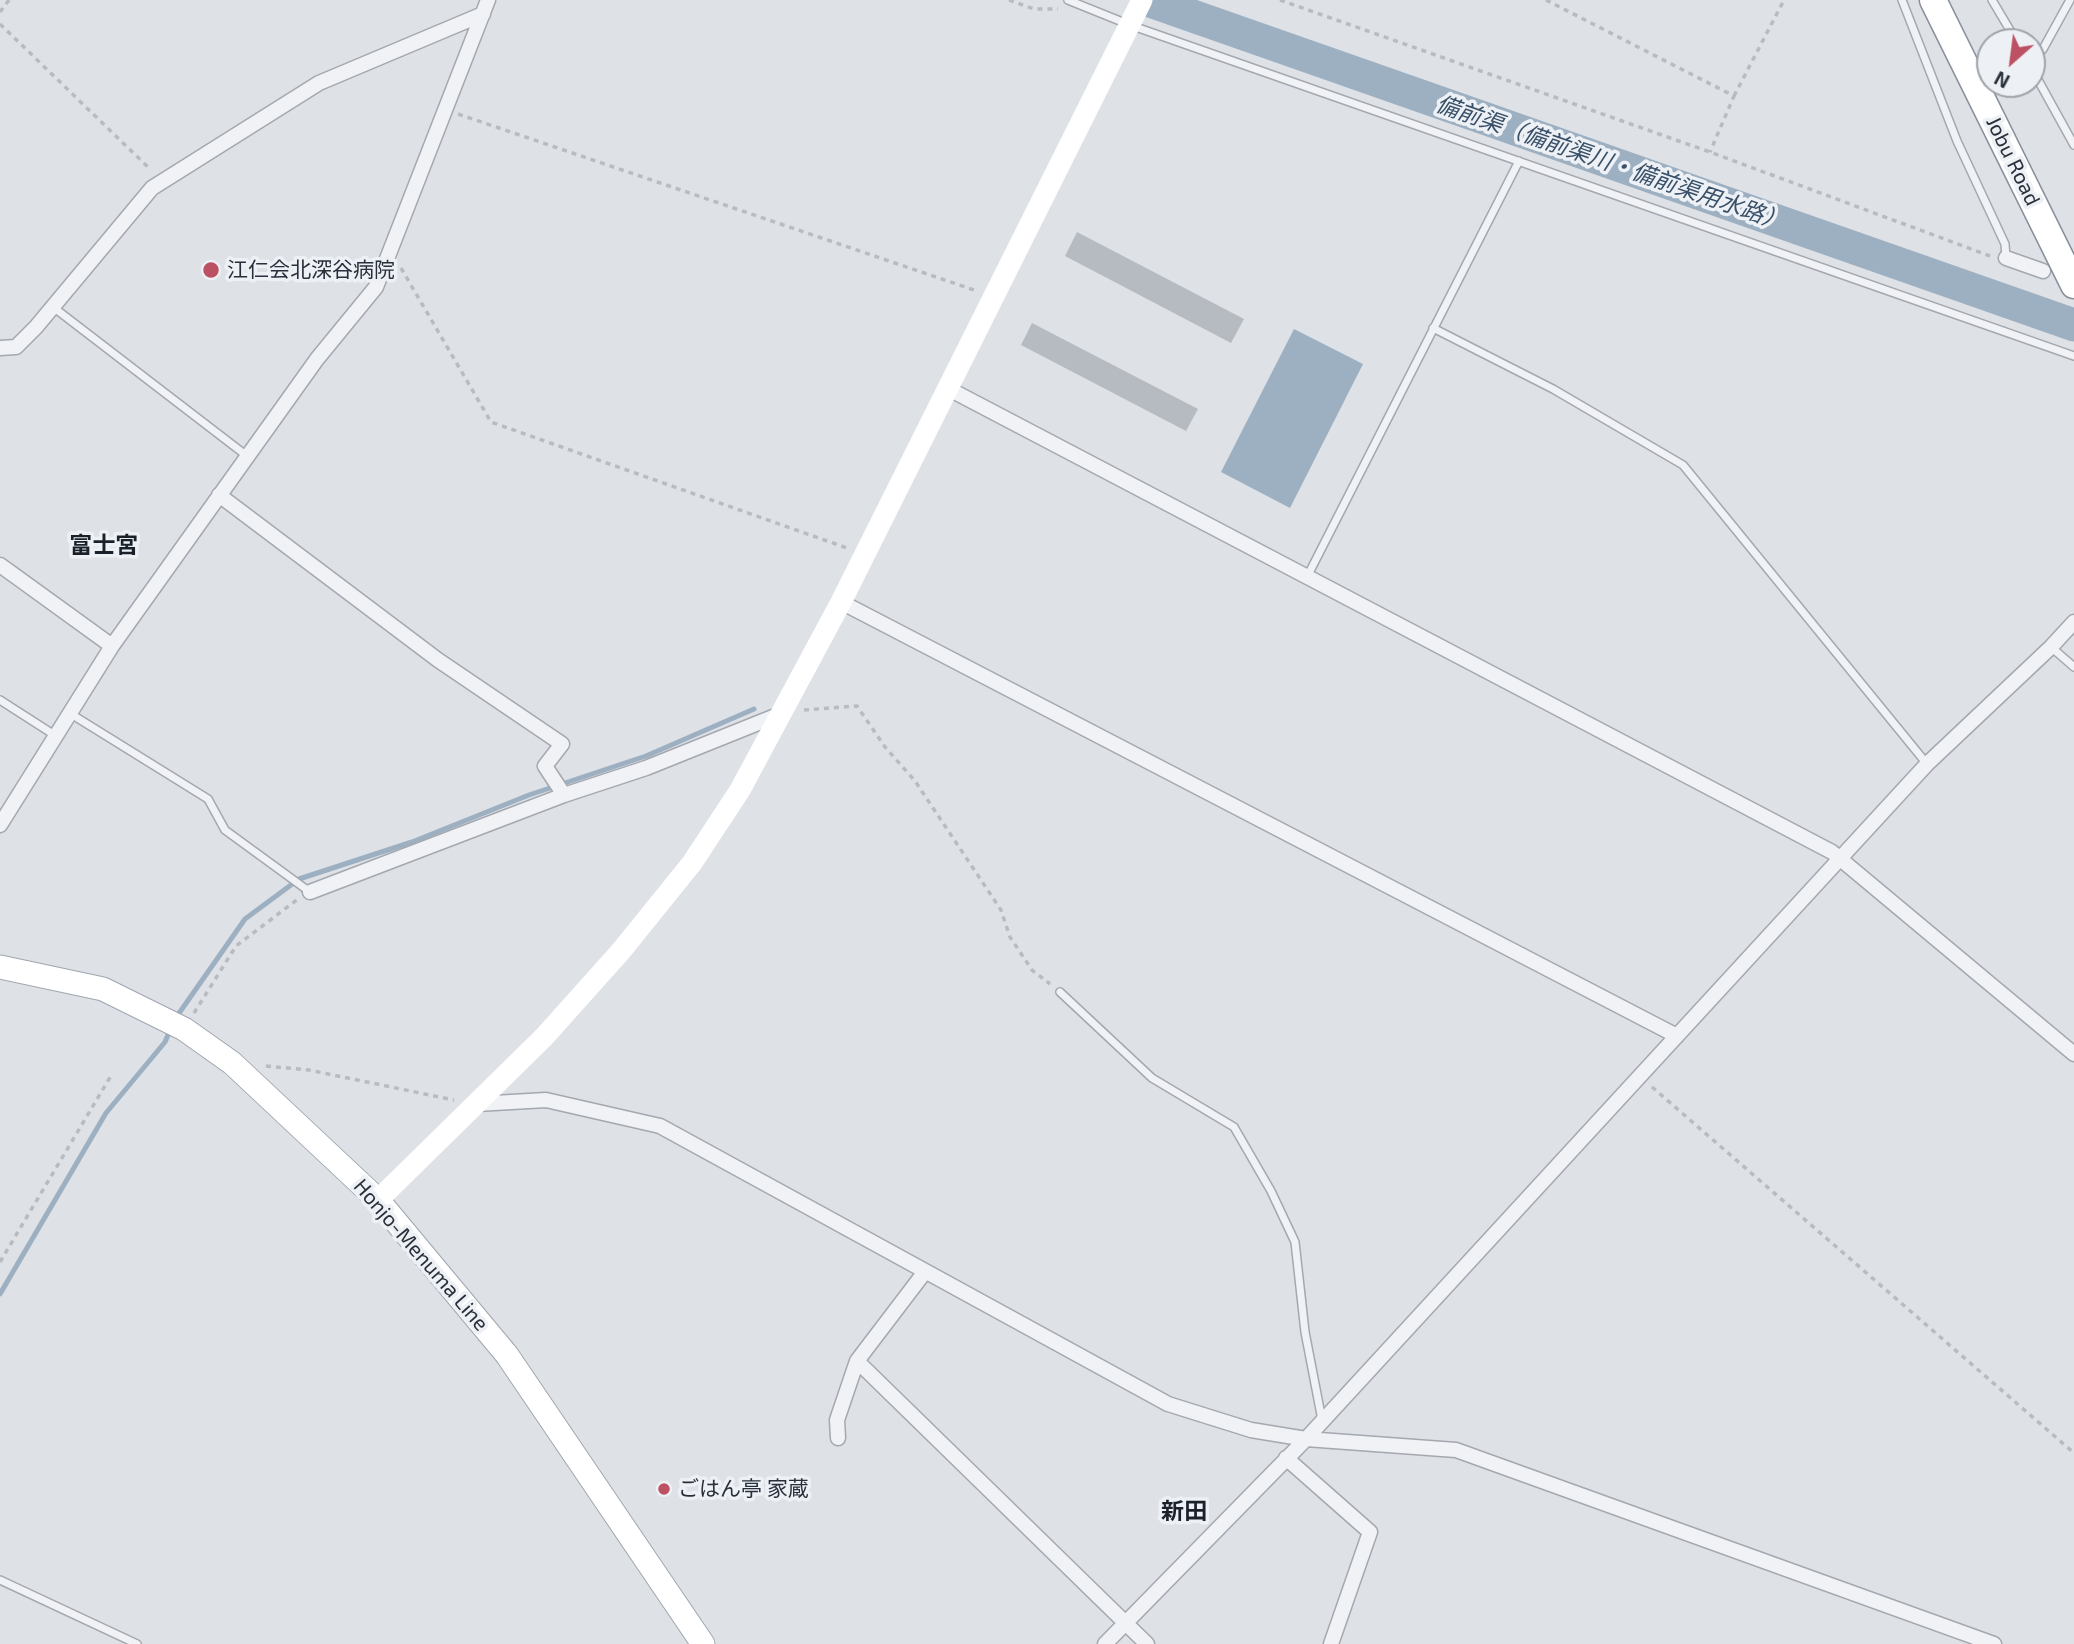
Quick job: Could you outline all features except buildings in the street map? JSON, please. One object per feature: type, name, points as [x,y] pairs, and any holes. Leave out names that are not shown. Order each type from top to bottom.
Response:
[{"type":"highway","name":"Jobu Road","points":[[1933,0],[2074,285]]},
{"type":"main road","name":"Honjo-Menuma Line","points":[[0,967],[103,989],[184,1029],[232,1063],[378,1200],[507,1355],[704,1644]]},
{"type":"street","points":[[0,825],[112,646],[317,359],[376,287],[488,0]]},
{"type":"street","points":[[378,1200],[477,1104],[570,1008],[692,863],[784,712],[996,297],[1142,0]]},
{"type":"street","points":[[0,348],[16,347],[53,307],[152,188],[162,181],[318,83],[483,14]]},
{"type":"street","points":[[2006,258],[2043,271]]},
{"type":"street","points":[[949,389],[1841,857],[2074,1054]]},
{"type":"street","points":[[219,495],[438,660],[562,744],[545,766],[564,795]]},
{"type":"street","points":[[0,565],[112,646]]},
{"type":"street","points":[[841,602],[1677,1036]]},
{"type":"street","points":[[1105,1644],[1306,1439],[1927,764],[2051,648],[2074,622]]},
{"type":"street","points":[[310,892],[564,795],[646,768],[784,712]]},
{"type":"street","points":[[477,1104],[546,1100],[660,1126],[924,1273],[1168,1404],[1251,1430],[1306,1439],[1456,1450],[1994,1644]]},
{"type":"street","points":[[838,1438],[837,1420],[858,1361],[924,1273]]},
{"type":"street","points":[[858,1361],[1147,1644]]},
{"type":"street","points":[[1286,1458],[1370,1531],[1331,1644]]},
{"type":"lane","points":[[1068,0],[2074,356]]},
{"type":"lane","points":[[1902,0],[1957,141],[2005,244],[2006,258]]},
{"type":"lane","points":[[1993,0],[2009,28]]},
{"type":"lane","points":[[2046,44],[2070,0]]},
{"type":"lane","points":[[2046,94],[2074,145]]},
{"type":"lane","points":[[1306,578],[1519,160]]},
{"type":"lane","points":[[53,307],[247,456]]},
{"type":"lane","points":[[1433,328],[1553,389],[1683,465],[1927,764]]},
{"type":"lane","points":[[2051,648],[2074,667]]},
{"type":"lane","points":[[0,700],[57,737]]},
{"type":"lane","points":[[71,715],[208,799],[225,830],[310,892]]},
{"type":"lane","points":[[1060,992],[1152,1078],[1234,1127],[1271,1191],[1295,1242],[1305,1332],[1322,1421]]},
{"type":"lane","points":[[0,1580],[137,1644]]},
{"type":"path","points":[[0,12],[9,0]]},
{"type":"path","points":[[1009,0],[1034,9],[1081,5]]},
{"type":"path","points":[[1280,0],[1710,152],[1984,255],[2006,258]]},
{"type":"path","points":[[1546,0],[1734,96]]},
{"type":"path","points":[[1710,152],[1734,96],[1784,0]]},
{"type":"path","points":[[0,24],[162,181]]},
{"type":"path","points":[[446,110],[996,297]]},
{"type":"path","points":[[390,250],[491,422],[865,555]]},
{"type":"path","points":[[784,712],[857,706],[885,747],[915,781],[1001,910],[1010,937],[1031,970],[1060,992]]},
{"type":"path","points":[[184,1029],[236,946],[310,892]]},
{"type":"path","points":[[232,1063],[309,1070],[477,1104]]},
{"type":"path","points":[[0,1262],[112,1074]]},
{"type":"path","points":[[1640,1076],[2074,1453]]},
{"type":"water","points":[[1294,329],[1363,364],[1290,508],[1221,472]]},
{"type":"waterway","name":"備前渠（備前渠川・備前渠用水路）","points":[[1147,0],[2074,325]]},
{"type":"waterway","points":[[175,1019],[245,919],[299,879],[412,842],[529,795],[646,756],[754,709]]},
{"type":"waterway","points":[[0,1294],[106,1113],[165,1042],[171,1028]]},
{"type":"place","name":"江仁会北深谷病院","points":[[211,270]]},
{"type":"place","name":"ごはん亭 家蔵","points":[[664,1489]]},
{"type":"district","name":"富士宮","points":[[104,545]]},
{"type":"district","name":"新田","points":[[1184,1511]]}]
